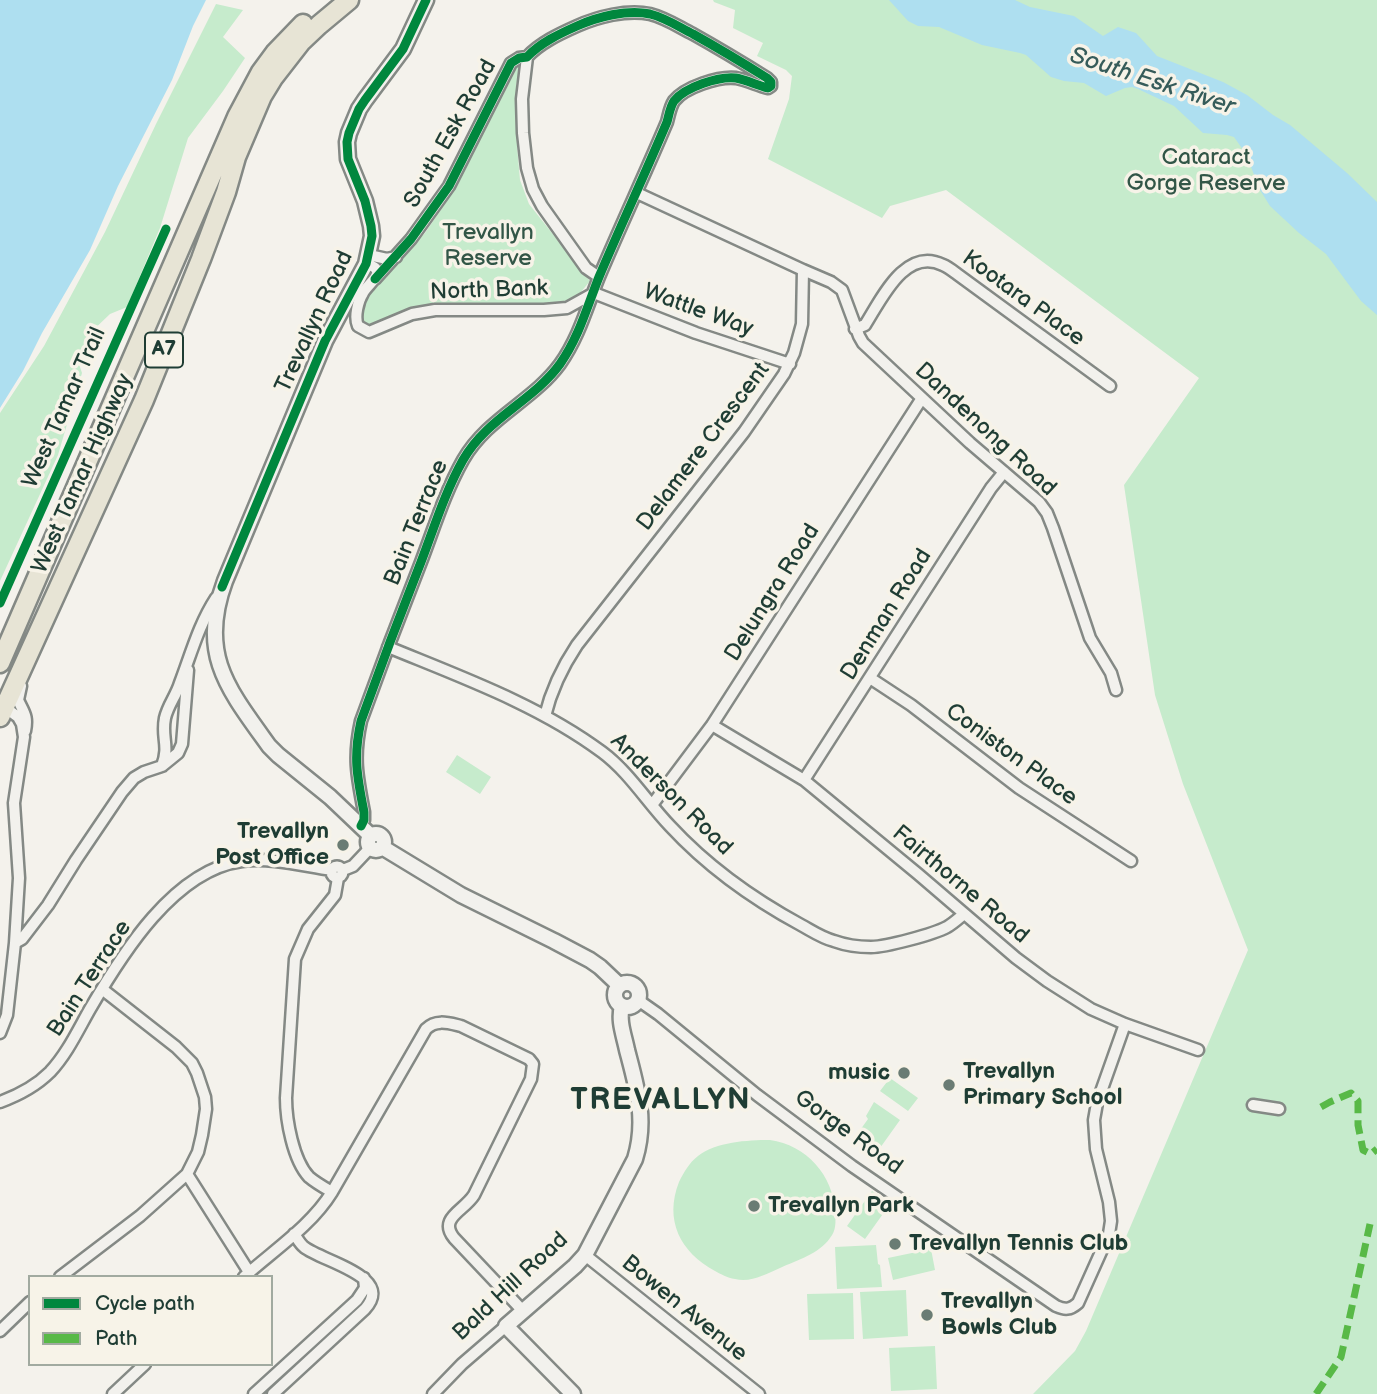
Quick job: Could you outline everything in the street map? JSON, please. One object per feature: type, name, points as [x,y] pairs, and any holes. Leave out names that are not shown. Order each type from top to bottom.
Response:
[{"type":"highway","name":"West Tamar Highway","points":[[0,663],[237,117],[261,72],[275,54],[302,24],[330,0]]},
{"type":"highway","name":"West Tamar Highway","points":[[2,709],[139,410],[178,318],[222,203],[236,157],[262,96],[301,42],[349,0]]},
{"type":"street","name":"Trevallyn Road","points":[[162,766],[167,747],[163,730],[166,715],[179,687],[192,646],[222,587],[325,341],[367,260],[372,236],[370,218],[348,159],[349,133],[365,100],[403,49],[426,0]]},
{"type":"street","name":"South Esk Road","points":[[389,266],[449,186],[512,63],[527,57],[559,34],[586,22],[625,13],[648,14],[666,19],[738,59],[767,78],[771,86]]},
{"type":"street","points":[[527,57],[522,121],[527,168],[533,189],[586,268],[599,277]]},
{"type":"street","name":"Bain Terrace","points":[[371,839],[364,820],[355,760],[361,721],[436,522],[463,460],[486,430],[550,377],[571,346],[667,122],[672,103],[678,97],[714,80],[736,78],[768,88],[771,86]]},
{"type":"street","points":[[636,193],[803,270]]},
{"type":"street","points":[[375,279],[377,272],[367,260],[397,257]]},
{"type":"street","name":"Kootara Place","points":[[856,329],[865,325],[900,272],[909,265],[932,261],[957,274],[1110,386]]},
{"type":"street","name":"North Bank","points":[[389,266],[362,294],[355,320],[358,326],[369,332],[412,314],[435,310],[567,308],[594,293]]},
{"type":"street","name":"Dandenong Road","points":[[803,270],[842,290],[863,343],[1039,502],[1047,513],[1090,638],[1111,673],[1116,690]]},
{"type":"street","name":"Delamere Crescent","points":[[545,716],[562,671],[577,645],[744,432],[785,374],[802,324],[803,270]]},
{"type":"street","name":"Wattle Way","points":[[594,293],[696,333],[790,364]]},
{"type":"street","points":[[567,308],[575,313],[582,324]]},
{"type":"street","name":"Delungra Road","points":[[652,805],[712,725],[922,398]]},
{"type":"street","name":"Denman Road","points":[[804,780],[1004,472]]},
{"type":"street","points":[[222,587],[216,612],[218,662],[229,689],[278,755],[330,797],[371,839],[461,895],[590,960],[619,985]]},
{"type":"street","points":[[0,1033],[7,1015],[19,878],[14,803],[27,722],[18,699],[43,636],[44,620]]},
{"type":"street","name":"Anderson Road","points":[[388,647],[535,709],[580,737],[616,762],[689,846],[719,871],[780,913],[833,941],[870,947],[885,945],[939,931],[964,914]]},
{"type":"street","name":"Trevallyn Road","points":[[15,943],[22,939],[48,905],[134,778],[162,766],[178,753],[182,744],[188,681],[187,663]]},
{"type":"street","name":"Coniston Place","points":[[870,678],[911,705],[1019,788],[1130,861]]},
{"type":"street","points":[[2,709],[18,717],[24,737]]},
{"type":"street","name":"Fairthorne Road","points":[[712,725],[804,780],[1047,981],[1091,1009],[1198,1050]]},
{"type":"street","points":[[332,1192],[309,1176],[302,1166],[286,1115],[295,959],[308,929],[335,895],[338,873],[356,863],[371,839]]},
{"type":"street","name":"Bain Terrace","points":[[0,1102],[26,1091],[50,1071],[64,1054],[126,952],[183,887],[200,875],[225,864],[254,859],[338,873]]},
{"type":"street","points":[[627,983],[639,992],[638,1000],[633,1006],[622,1006],[617,1002],[615,995],[619,985],[627,983]]},
{"type":"street","points":[[63,1275],[140,1216],[187,1174],[198,1152],[205,1109],[205,1097],[192,1063],[176,1047],[102,989]]},
{"type":"street","name":"Gorge Road","points":[[638,1000],[748,1088],[852,1166],[1056,1306],[1069,1309],[1074,1307],[1083,1293],[1109,1234],[1109,1202],[1096,1149],[1094,1121],[1097,1104],[1125,1024]]},
{"type":"street","name":"Bald Hill Road","points":[[433,1394],[462,1364],[585,1255],[631,1167],[639,1147],[642,1117],[620,1020],[622,1006]]},
{"type":"street","points":[[187,1174],[247,1275],[324,1205],[426,1029],[438,1022],[461,1026],[529,1059],[533,1064],[531,1079],[474,1195],[449,1220],[447,1226],[454,1238],[523,1311]]},
{"type":"street","points":[[1253,1105],[1279,1109]]},
{"type":"street","points":[[273,1394],[371,1302],[373,1294],[372,1287],[364,1278],[303,1246],[294,1234]]},
{"type":"street","name":"Bowen Avenue","points":[[585,1255],[759,1394]]},
{"type":"street","points":[[254,1394],[357,1300],[365,1288],[364,1278]]},
{"type":"street","points":[[0,1331],[28,1305]]},
{"type":"street","points":[[506,1326],[573,1394]]},
{"type":"street","points":[[113,1394],[143,1366]]},
{"type":"green space","name":"Cataract Gorge Reserve","points":[[713,0],[1377,0],[1377,1394],[1033,1394],[1075,1351],[1086,1331],[1248,950],[1183,784],[1155,695],[1124,485],[1199,378],[946,190],[890,206],[882,218],[768,159],[789,99],[792,76],[786,70],[757,56],[763,43],[733,28],[735,10]]},
{"type":"green space","points":[[216,4],[243,10],[223,37],[245,58],[188,138],[160,228],[127,307],[110,314],[87,336],[79,364],[82,373],[58,455],[0,581],[0,413],[44,346],[105,232]]},
{"type":"green space","name":"Trevallyn Reserve","points":[[518,62],[517,145],[520,180],[529,204],[590,281],[576,298],[548,305],[442,304],[419,307],[370,328],[362,323],[360,316],[366,294],[425,233],[457,186]]},
{"type":"green space","points":[[457,755],[491,777],[480,794],[446,772]]},
{"type":"green space","points":[[890,1078],[918,1098],[908,1111],[880,1091]]},
{"type":"green space","points":[[874,1102],[900,1120],[880,1148],[858,1133],[868,1119],[866,1116]]},
{"type":"green space","name":"Trevallyn Park","points":[[770,1140],[795,1148],[816,1164],[833,1199],[834,1229],[825,1244],[800,1259],[753,1279],[729,1278],[692,1254],[678,1234],[673,1209],[679,1182],[687,1168],[705,1151],[732,1143]]},
{"type":"green space","points":[[872,1191],[890,1204],[865,1239],[847,1226]]},
{"type":"green space","points":[[876,1245],[882,1287],[837,1289],[835,1247]]},
{"type":"green space","points":[[931,1249],[935,1270],[893,1280],[888,1258]]},
{"type":"green space","points":[[906,1290],[908,1336],[863,1339],[860,1292]]},
{"type":"green space","points":[[853,1293],[854,1339],[809,1340],[807,1294]]},
{"type":"green space","points":[[935,1346],[937,1389],[891,1391],[889,1348]]},
{"type":"water","points":[[0,0],[206,0],[172,80],[118,186],[90,250],[0,408]]},
{"type":"water","name":"South Esk River","points":[[889,0],[1015,0],[1030,7],[1074,16],[1103,36],[1118,27],[1136,33],[1157,56],[1223,82],[1247,95],[1290,125],[1377,202],[1377,315],[1361,301],[1326,254],[1270,206],[1260,190],[1246,154],[1234,137],[1203,133],[1174,106],[1138,89],[1125,88],[1106,96],[1084,83],[1051,77],[1026,55],[982,45],[939,27],[918,26],[908,21]]},
{"type":"marked path","points":[[1321,1107],[1351,1093],[1358,1101],[1358,1125],[1363,1150],[1371,1154],[1377,1149]]},
{"type":"marked path","points":[[1316,1394],[1341,1357],[1370,1224]]},
{"type":"cycle path","points":[[222,587],[325,341],[366,264],[372,236],[371,226],[365,201],[348,159],[349,133],[359,109],[403,49],[426,0]]},
{"type":"cycle path","points":[[361,826],[364,812],[357,756],[361,721],[440,510],[463,460],[484,432],[537,389],[567,354],[674,101],[694,87],[721,79],[736,78],[768,88],[771,82],[693,34],[650,14],[632,12],[612,15],[563,32],[527,57],[511,63],[449,186],[411,239],[375,279]]},
{"type":"cycle path","name":"West Tamar Trail","points":[[0,603],[166,229]]},
{"type":"place","name":"Trevallyn Post Office","points":[[343,845]]},
{"type":"place","name":"music","points":[[904,1073]]},
{"type":"place","name":"Trevallyn Primary School","points":[[949,1085]]},
{"type":"place","name":"Trevallyn Park","points":[[754,1206]]},
{"type":"place","name":"Trevallyn Tennis Club","points":[[895,1244]]},
{"type":"place","name":"Trevallyn Bowls Club","points":[[927,1315]]},
{"type":"district","name":"TREVALLYN","points":[[661,1101]]}]
